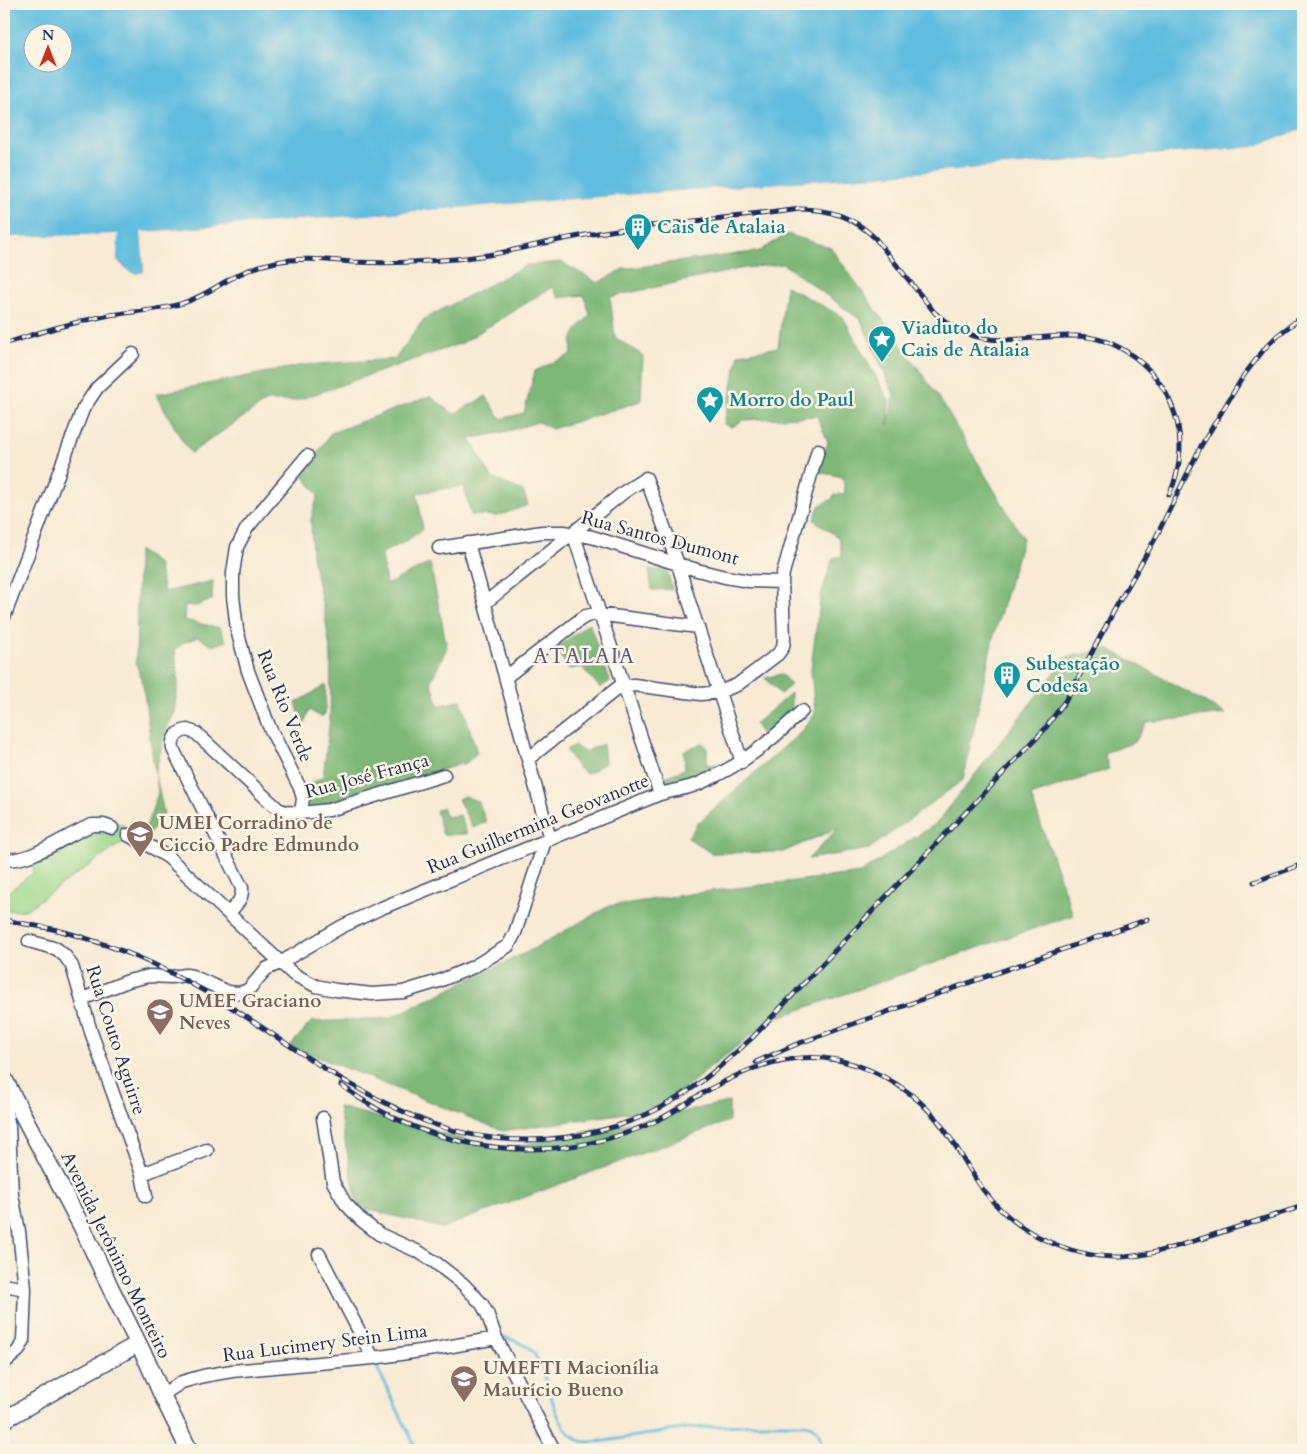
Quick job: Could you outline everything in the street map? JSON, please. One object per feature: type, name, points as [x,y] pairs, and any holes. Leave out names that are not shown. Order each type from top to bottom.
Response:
[{"type":"street","points":[[4,617],[7,599],[83,409],[97,388],[133,354]]},
{"type":"street","points":[[528,760],[615,689],[624,685],[701,694],[719,692],[737,685],[781,651],[784,643],[782,582],[818,450]]},
{"type":"street","name":"Rua Rio Verde","points":[[301,813],[303,798],[300,788],[262,709],[242,649],[234,611],[233,573],[235,554],[243,534],[307,456]]},
{"type":"street","points":[[485,603],[631,486],[646,478],[678,564],[742,762]]},
{"type":"street","name":"Rua Santos Dumont","points":[[439,548],[542,532],[573,533],[731,578],[749,581],[782,582]]},
{"type":"street","points":[[573,533],[660,794]]},
{"type":"street","points":[[128,836],[169,858],[280,963],[300,979],[316,986],[372,994],[412,990],[439,982],[457,974],[508,946],[515,933],[548,840],[506,677],[468,543]]},
{"type":"street","points":[[506,677],[581,619],[592,614],[698,628]]},
{"type":"street","name":"Rua Guilhermina Geovanotte","points":[[82,999],[136,978],[186,975],[228,992],[238,993],[246,991],[266,969],[379,909],[660,794],[698,784],[742,762],[778,734],[802,711]]},
{"type":"street","name":"Rua José França","points":[[229,913],[240,900],[242,888],[173,749],[172,744],[175,736],[182,731],[192,731],[278,809],[294,813],[318,812],[339,807],[444,775]]},
{"type":"street","points":[[4,868],[18,864],[27,857],[86,828],[99,825],[112,828]]},
{"type":"street","points":[[4,859],[13,860],[27,857]]},
{"type":"street","name":"Rua Couto Aguirre","points":[[29,941],[52,947],[65,956],[72,966],[91,1032],[142,1174],[146,1196]]},
{"type":"street","name":"Avenida Jerônimo Monteiro","points":[[4,1079],[76,1214],[190,1450]]},
{"type":"street","points":[[4,1103],[10,1126],[7,1149],[25,1289],[23,1342],[18,1351],[4,1363]]},
{"type":"street","points":[[322,1118],[334,1182],[345,1204],[374,1231],[419,1252],[463,1284],[482,1304],[488,1313],[496,1338],[552,1449]]},
{"type":"street","points":[[142,1174],[207,1150]]},
{"type":"street","points":[[319,1254],[373,1358]]},
{"type":"street","points":[[4,1285],[25,1289]]},
{"type":"street","name":"Rua Lucimery Stein Lima","points":[[162,1395],[182,1382],[203,1376],[373,1358],[496,1338]]},
{"type":"street","points":[[4,1420],[138,1344]]},
{"type":"green space","points":[[787,234],[831,248],[938,396],[1023,538],[993,638],[963,780],[869,849],[808,859],[838,828],[783,852],[711,853],[688,838],[698,823],[800,733],[815,714],[811,671],[821,594],[833,558],[842,556],[839,538],[814,520],[819,506],[832,499],[834,495],[845,493],[843,477],[818,472],[828,442],[817,416],[743,420],[732,427],[724,424],[739,354],[778,347],[786,286],[843,317],[889,401],[888,425],[894,395],[861,320],[783,264],[744,268],[610,297],[615,337],[643,356],[641,401],[552,429],[538,422],[470,439],[492,478],[523,491],[528,505],[498,516],[471,515],[464,486],[417,493],[423,529],[405,542],[382,553],[386,585],[430,563],[447,647],[431,681],[439,706],[461,700],[477,753],[466,763],[308,808],[306,786],[323,777],[330,718],[331,656],[325,616],[312,556],[311,519],[318,495],[303,475],[331,433],[430,396],[454,414],[486,396],[501,419],[524,413],[535,371],[572,354],[573,337],[590,315],[584,295],[559,298],[552,287],[462,343],[295,401],[267,401],[191,453],[156,394],[304,365],[395,359],[424,319],[527,265],[561,262],[598,283],[623,269],[760,251]]},
{"type":"green space","points":[[138,550],[158,564],[164,592],[213,581],[212,600],[196,606],[185,605],[184,620],[220,628],[226,641],[212,646],[198,637],[183,643],[175,650],[178,683],[175,712],[165,732],[155,774],[143,685],[136,662]]},
{"type":"green space","points":[[649,569],[667,570],[672,589],[652,590]]},
{"type":"green space","points":[[589,623],[610,681],[600,688],[582,667],[569,669],[556,649]]},
{"type":"green space","points":[[1109,649],[1226,714],[1147,722],[1135,742],[1104,753],[1109,769],[1031,796],[1073,915],[770,1020],[660,1108],[503,1131],[290,1046],[311,1022],[390,1018],[531,950],[609,906],[860,873],[937,823],[1067,657]]},
{"type":"green space","points":[[781,674],[791,685],[780,694],[765,678]]},
{"type":"green space","points":[[326,685],[325,714],[321,717],[309,710],[303,727],[296,703]]},
{"type":"green space","points":[[791,693],[791,713],[764,739],[755,724]]},
{"type":"green space","points":[[702,743],[707,747],[707,765],[722,763],[728,766],[665,789],[660,779],[685,769],[684,751]]},
{"type":"green space","points":[[603,744],[605,763],[587,774],[577,767],[566,750],[574,745],[584,752]]},
{"type":"green space","points":[[156,776],[164,814],[148,836],[144,833],[158,793]]},
{"type":"green space","points":[[465,796],[479,802],[486,822],[473,828],[458,799]]},
{"type":"green space","points":[[442,807],[446,817],[460,815],[467,834],[443,835],[436,811]]},
{"type":"green space","points":[[115,822],[131,829],[126,840],[25,910],[4,911],[4,895],[33,873],[33,864],[97,833],[109,834]]},
{"type":"green space","points":[[729,1102],[729,1121],[442,1228],[358,1207],[338,1107],[503,1149]]},
{"type":"water","points":[[4,4],[1303,4],[1303,129],[1253,147],[141,232],[144,271],[140,273],[132,272],[117,259],[117,234],[4,237]]},
{"type":"pier","points":[[1303,129],[1303,132],[1253,150],[144,234],[147,271],[144,271],[141,232],[1253,147]]},
{"type":"pier","points":[[118,234],[117,262],[115,259],[115,236],[4,240],[4,237]]},
{"type":"waterway","points":[[504,1337],[523,1344],[532,1351],[543,1372],[561,1421],[567,1431],[578,1440],[590,1442],[605,1441],[688,1428],[757,1424],[806,1424],[817,1431],[822,1450]]},
{"type":"waterway","points":[[374,1361],[417,1450]]},
{"type":"ferry route","points":[[4,8],[30,4]]},
{"type":"railway","points":[[4,344],[43,331],[83,321],[110,315],[165,308],[183,303],[201,296],[246,271],[286,260],[305,259],[390,263],[458,259],[501,253],[579,236],[644,226],[811,209],[840,216],[867,231],[875,238],[935,313],[953,326],[970,334],[987,339],[1003,340],[1056,336],[1092,338],[1107,342],[1135,357],[1157,379],[1176,417],[1180,440],[1179,463],[1169,495]]},
{"type":"railway","points":[[4,920],[76,935],[149,962],[220,1000],[343,1080],[421,1120],[433,1124],[465,1133],[532,1140],[566,1137],[599,1131],[631,1121],[662,1107],[707,1077],[752,1038],[1044,730],[1075,684],[1155,539],[1201,446],[1244,375],[1266,347],[1303,316]]},
{"type":"railway","points":[[1254,882],[1303,864]]},
{"type":"railway","points":[[756,1062],[797,1044],[1148,919]]},
{"type":"railway","points":[[341,1085],[377,1109],[416,1127],[456,1140],[498,1148],[540,1149],[583,1144],[624,1134],[664,1117],[696,1097],[741,1073],[757,1067],[789,1059],[823,1058],[854,1064],[883,1076],[909,1093],[940,1123],[984,1191],[1011,1219],[1045,1240],[1082,1253],[1121,1257],[1143,1255],[1303,1206]]},
{"type":"place","name":"Cais de Atalaia","points":[[638,251]]},
{"type":"place","name":"Viaduto do Cais de Atalaia","points":[[882,363]]},
{"type":"place","name":"Morro do Paul","points":[[710,424]]},
{"type":"place","name":"Subestação Codesa","points":[[1007,699]]},
{"type":"place","name":"UMEI Corradino de Ciccio Padre Edmundo","points":[[140,858]]},
{"type":"place","name":"UMEF Graciano Neves","points":[[160,1036]]},
{"type":"place","name":"UMEFTI Macionília Maurício Bueno","points":[[464,1403]]},
{"type":"district","name":"ATALAIA","points":[[584,656]]}]
